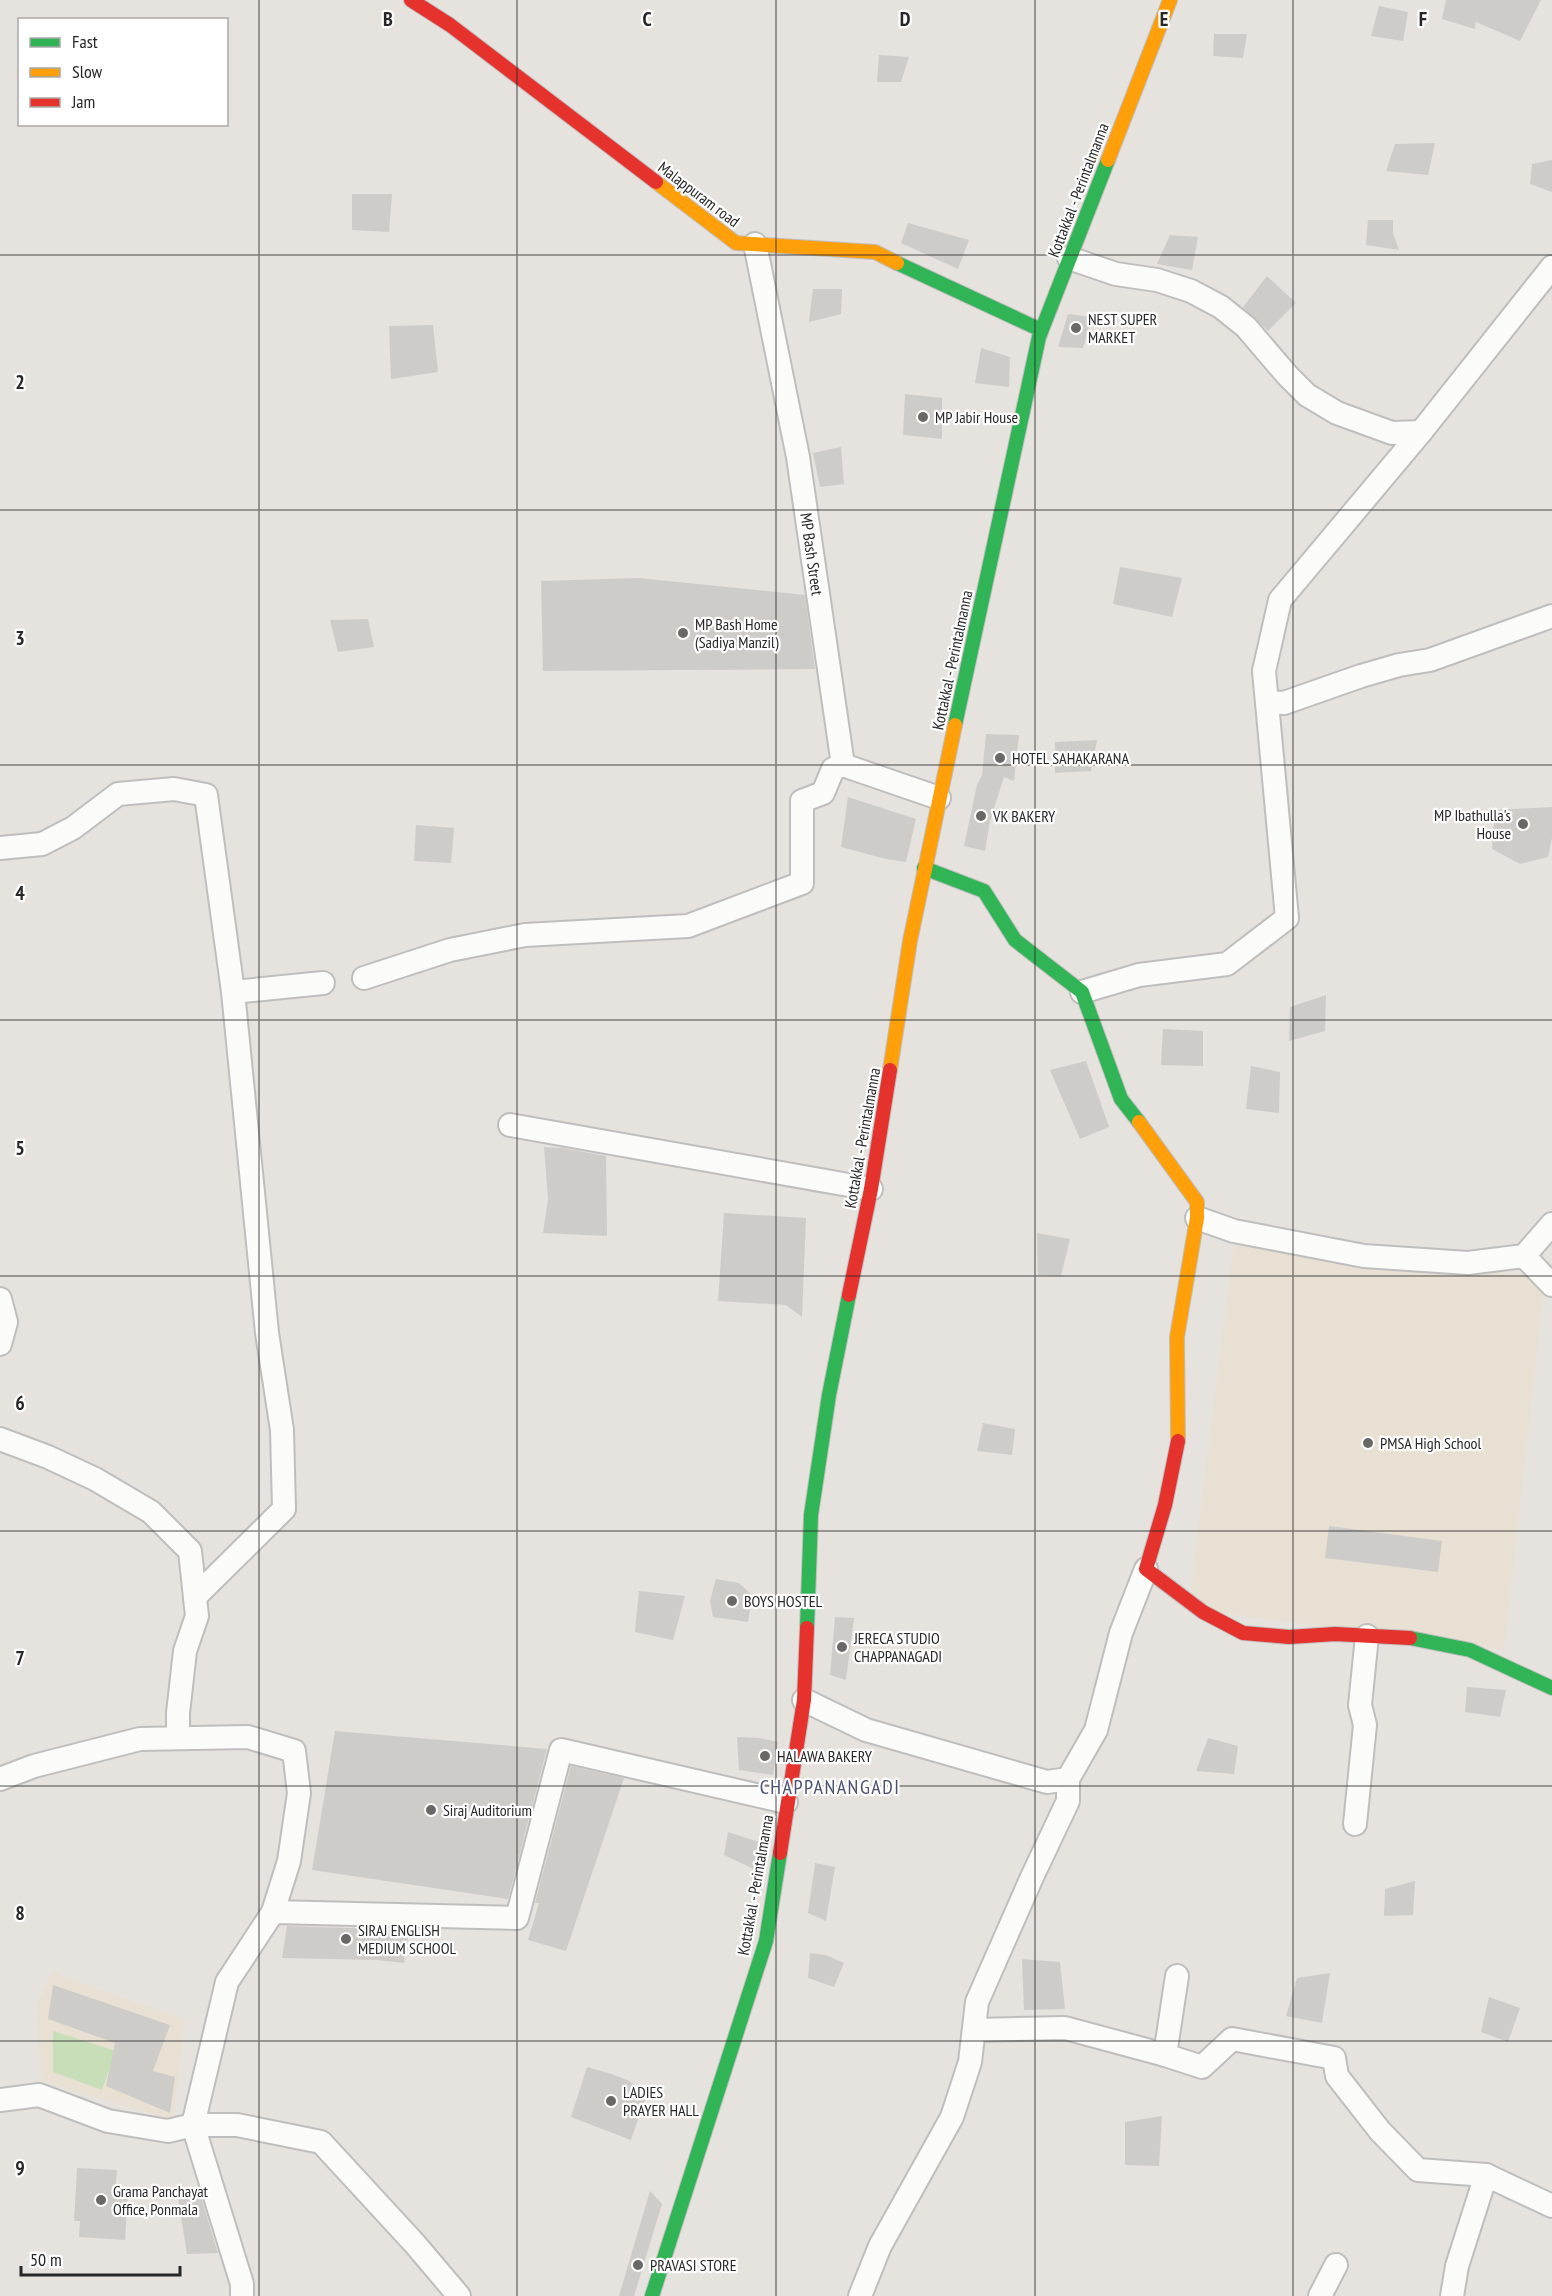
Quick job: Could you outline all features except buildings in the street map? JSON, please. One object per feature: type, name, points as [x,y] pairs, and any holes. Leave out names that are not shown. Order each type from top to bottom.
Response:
[{"type":"main road","name":"Malappuram road","points":[[411,0],[450,25],[736,243],[875,252],[1041,330]]},
{"type":"main road","name":"Kottakkal - Perintalmanna","points":[[652,2296],[766,1941],[786,1802],[804,1700],[811,1515],[829,1395],[871,1189],[910,941],[924,868],[1041,330],[1170,0]]},
{"type":"main road","points":[[924,868],[984,891],[1015,940],[1082,992],[1121,1099],[1197,1202],[1197,1218],[1177,1337],[1179,1444],[1165,1505],[1146,1569],[1203,1612],[1244,1633],[1289,1637],[1335,1634],[1411,1638],[1470,1650],[1552,1688]]},
{"type":"street","name":"MP Bash Street","points":[[755,244],[798,458],[843,765]]},
{"type":"street","points":[[1069,258],[1116,274],[1157,280],[1191,291],[1221,308],[1246,327],[1307,395],[1337,412],[1392,433],[1421,432]]},
{"type":"street","points":[[1082,992],[1139,975],[1227,964],[1287,918],[1264,670],[1280,600],[1421,432],[1552,267]]},
{"type":"street","points":[[1267,702],[1284,703],[1399,665],[1430,660],[1551,619]]},
{"type":"street","points":[[364,978],[450,950],[525,935],[688,926],[802,883],[802,801],[823,794],[833,769],[843,765],[939,798]]},
{"type":"street","points":[[0,848],[42,843],[73,828],[118,794],[174,789],[206,795],[233,992],[267,1333],[282,1431],[284,1509],[195,1598]]},
{"type":"street","points":[[233,992],[323,983]]},
{"type":"street","points":[[510,1125],[871,1189]]},
{"type":"street","points":[[1197,1218],[1233,1231],[1364,1257],[1468,1263],[1524,1256],[1552,1224]]},
{"type":"street","points":[[1524,1256],[1552,1286]]},
{"type":"street","points":[[0,1299],[6,1322],[0,1344]]},
{"type":"street","points":[[0,1439],[48,1457],[94,1479],[151,1512],[190,1551],[197,1616],[185,1651],[178,1713],[178,1738]]},
{"type":"street","points":[[860,2296],[880,2246],[952,2117],[970,2062],[977,2002],[1068,1801],[1068,1779],[1096,1730],[1121,1633],[1146,1569]]},
{"type":"street","points":[[1355,1824],[1365,1725],[1360,1705],[1367,1636]]},
{"type":"street","points":[[804,1700],[866,1730],[1047,1782],[1068,1779]]},
{"type":"street","points":[[0,1779],[34,1766],[140,1739],[248,1737],[294,1751],[299,1793],[288,1861],[273,1912],[228,1982],[193,2126],[242,2284],[242,2296]]},
{"type":"street","points":[[273,1912],[517,1918],[561,1750],[786,1802]]},
{"type":"street","points":[[1165,2055],[1177,1976]]},
{"type":"street","points":[[974,2030],[1065,2028],[1202,2067],[1232,2039],[1334,2058],[1337,2076],[1380,2131],[1418,2170],[1486,2175],[1552,2206]]},
{"type":"street","points":[[0,2100],[39,2095],[108,2121],[168,2130],[193,2126],[237,2125],[321,2142],[416,2244],[459,2296]]},
{"type":"street","points":[[1452,2296],[1457,2266],[1486,2175]]},
{"type":"street","points":[[1320,2296],[1336,2265]]},
{"type":"shaded area","name":"PMSA High School","points":[[1234,1244],[1545,1277],[1504,1649],[1188,1609]]},
{"type":"shaded area","points":[[52,1972],[185,2020],[173,2120],[41,2081],[37,2005]]},
{"type":"green space","points":[[53,2031],[116,2051],[102,2090],[53,2072]]},
{"type":"traffic: fast","points":[[955,725],[1039,337],[1108,160]]},
{"type":"traffic: fast","points":[[897,263],[1041,330]]},
{"type":"traffic: fast","points":[[924,868],[984,891],[1015,940],[1082,992],[1121,1099],[1139,1122]]},
{"type":"traffic: fast","points":[[807,1628],[811,1515],[829,1395],[849,1295]]},
{"type":"traffic: fast","points":[[1410,1638],[1470,1650],[1552,1688]]},
{"type":"traffic: fast","points":[[652,2296],[766,1941],[780,1853]]},
{"type":"traffic: slow","points":[[1108,160],[1170,0]]},
{"type":"traffic: slow","points":[[656,182],[736,243],[875,252],[897,263]]},
{"type":"traffic: slow","points":[[890,1070],[910,941],[955,725]]},
{"type":"traffic: slow","points":[[1139,1122],[1197,1202],[1197,1218],[1177,1337],[1178,1441]]},
{"type":"traffic: jam","points":[[411,0],[450,25],[656,182]]},
{"type":"traffic: jam","points":[[849,1295],[871,1189],[890,1070]]},
{"type":"traffic: jam","points":[[1178,1441],[1165,1505],[1146,1569],[1203,1612],[1243,1633],[1289,1637],[1335,1634],[1410,1638]]},
{"type":"traffic: jam","points":[[780,1853],[804,1700],[807,1628]]},
{"type":"place","name":"NEST SUPER MARKET","points":[[1076,328]]},
{"type":"place","name":"MP Jabir House","points":[[923,417]]},
{"type":"place","name":"MP Bash Home (Sadiya Manzil)","points":[[683,633]]},
{"type":"place","name":"HOTEL SAHAKARANA","points":[[1000,758]]},
{"type":"place","name":"VK BAKERY","points":[[981,816]]},
{"type":"place","name":"MP Ibathulla's House","points":[[1523,824]]},
{"type":"place","name":"PMSA High School","points":[[1368,1443]]},
{"type":"place","name":"BOYS HOSTEL","points":[[732,1601]]},
{"type":"place","name":"JERECA STUDIO CHAPPANAGADI","points":[[842,1647]]},
{"type":"place","name":"HALAWA BAKERY","points":[[765,1756]]},
{"type":"place","name":"Siraj Auditorium","points":[[431,1810]]},
{"type":"place","name":"SIRAJ ENGLISH MEDIUM SCHOOL","points":[[346,1939]]},
{"type":"place","name":"LADIES PRAYER HALL","points":[[611,2101]]},
{"type":"place","name":"Grama Panchayat Office, Ponmala","points":[[101,2200]]},
{"type":"place","name":"PRAVASI STORE","points":[[638,2265]]},
{"type":"district","name":"CHAPPANANGADI","points":[[830,1787]]}]
